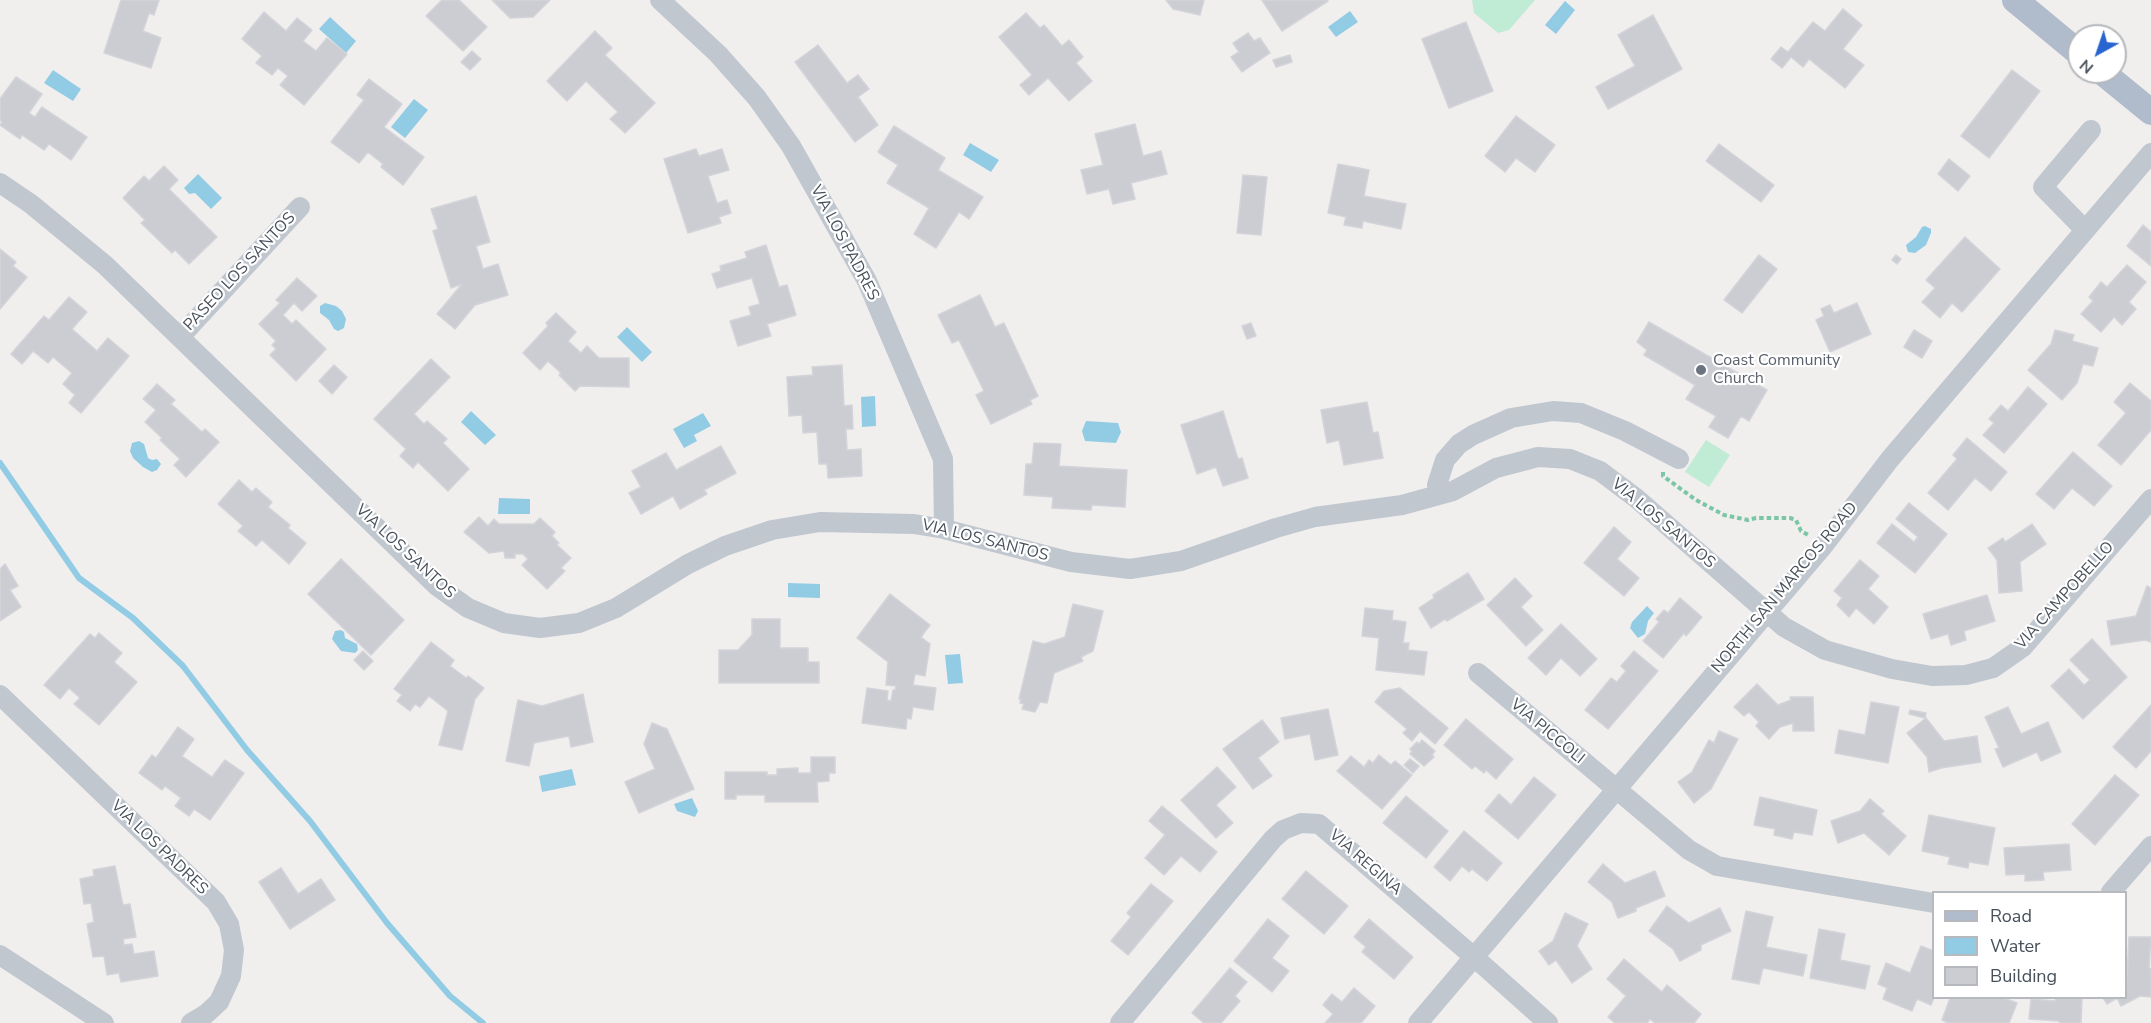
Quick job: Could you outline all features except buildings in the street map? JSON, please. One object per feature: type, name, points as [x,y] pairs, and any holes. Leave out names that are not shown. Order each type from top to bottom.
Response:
[{"type":"main road","points":[[2015,0],[2067,43]]},
{"type":"main road","points":[[2117,84],[2151,112]]},
{"type":"street","name":"VIA LOS PADRES","points":[[660,0],[718,54],[757,98],[791,146],[867,281],[943,459],[944,529]]},
{"type":"street","points":[[2085,230],[2043,187],[2091,130]]},
{"type":"street","name":"NORTH SAN MARCOS ROAD","points":[[1418,1023],[1824,545],[1890,459],[2151,153]]},
{"type":"street","name":"VIA LOS SANTOS","points":[[0,183],[31,204],[105,266],[437,586],[468,608],[504,623],[540,627],[579,623],[616,608],[688,564],[725,546],[772,530],[819,522],[914,524],[944,529],[1071,562],[1130,569],[1181,561],[1315,517],[1402,505],[1453,491],[1496,468],[1538,457],[1570,459],[1600,471],[1636,498],[1765,612]]},
{"type":"street","name":"PASEO LOS SANTOS","points":[[180,337],[300,207]]},
{"type":"street","points":[[1441,494],[1437,485],[1445,460],[1459,444],[1511,418],[1553,411],[1581,413],[1625,431],[1673,461]]},
{"type":"street","name":"VIA CAMPOBELLO","points":[[1765,612],[1791,632],[1825,650],[1892,669],[1932,676],[1966,675],[1993,668],[2023,647],[2151,499]]},
{"type":"street","name":"VIA PICCOLI","points":[[1478,673],[1616,790]]},
{"type":"street","name":"VIA LOS PADRES","points":[[0,695],[216,902],[229,924],[234,950],[231,976],[219,1002],[206,1014],[191,1023]]},
{"type":"street","points":[[1616,790],[1689,850],[1717,866],[1932,903]]},
{"type":"street","name":"VIA REGINA","points":[[1119,1023],[1273,839],[1283,830],[1301,823],[1319,824],[1548,1023]]},
{"type":"street","points":[[2112,891],[2151,846]]},
{"type":"street","points":[[0,955],[104,1023]]},
{"type":"path","points":[[1673,461],[1663,470],[1663,476],[1708,508],[1724,515],[1748,520],[1790,518],[1796,520],[1801,531],[1824,545]]},
{"type":"green space","points":[[1472,0],[1535,0],[1509,30],[1498,33],[1474,13]]},
{"type":"green space","points":[[1706,440],[1730,455],[1709,487],[1685,472]]},
{"type":"water","points":[[1565,1],[1575,10],[1556,34],[1545,25]]},
{"type":"water","points":[[1350,11],[1358,22],[1336,37],[1328,27]]},
{"type":"water","points":[[330,17],[356,41],[346,53],[319,29]]},
{"type":"water","points":[[53,70],[81,89],[73,101],[44,83]]},
{"type":"water","points":[[414,99],[428,110],[405,138],[391,127]]},
{"type":"water","points":[[970,143],[999,160],[991,172],[963,155]]},
{"type":"water","points":[[198,174],[222,198],[211,209],[195,193],[189,194],[184,188]]},
{"type":"water","points":[[1925,226],[1931,229],[1926,245],[1915,253],[1908,252],[1906,245]]},
{"type":"water","points":[[325,303],[336,306],[342,311],[346,319],[344,328],[338,331],[334,329],[329,320],[320,313],[320,306]]},
{"type":"water","points":[[627,327],[652,352],[642,362],[617,337]]},
{"type":"water","points":[[875,396],[876,426],[862,427],[861,397]]},
{"type":"water","points":[[471,411],[496,435],[485,445],[461,422]]},
{"type":"water","points":[[703,413],[711,426],[694,435],[697,441],[684,448],[673,429]]},
{"type":"water","points":[[1086,421],[1118,423],[1121,432],[1116,443],[1085,441],[1082,431]]},
{"type":"water","points":[[139,441],[144,444],[148,458],[157,459],[161,464],[157,470],[152,472],[133,458],[130,451],[132,443]]},
{"type":"water","points":[[499,498],[530,499],[530,514],[498,514]]},
{"type":"water","points":[[788,583],[820,584],[820,598],[788,597]]},
{"type":"water","points":[[1647,606],[1654,613],[1648,621],[1645,634],[1638,638],[1630,628],[1632,622]]},
{"type":"water","points":[[341,630],[345,638],[357,644],[358,650],[355,653],[341,651],[332,639],[335,631]]},
{"type":"water","points":[[960,654],[963,683],[948,684],[945,655]]},
{"type":"water","points":[[572,769],[576,785],[542,792],[539,776]]},
{"type":"water","points":[[692,798],[698,811],[695,817],[677,811],[674,804]]},
{"type":"waterway","points":[[0,463],[79,578],[133,618],[183,666],[247,750],[310,821],[387,923],[450,996],[483,1023]]},
{"type":"place","name":"Coast Community Church","points":[[1701,370]]}]
